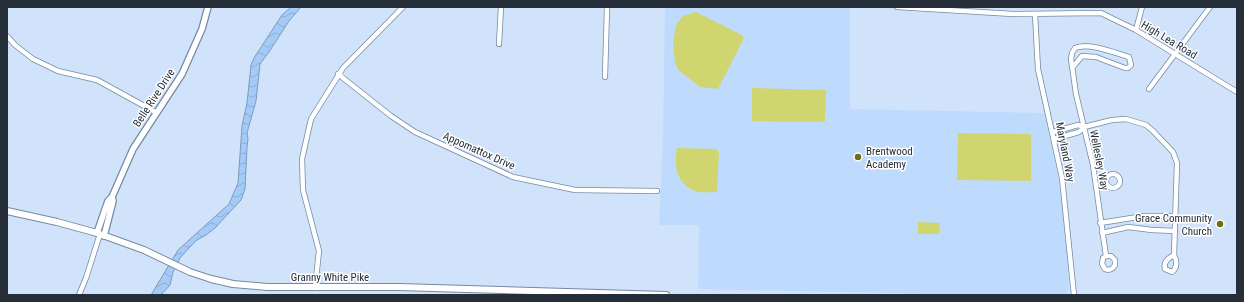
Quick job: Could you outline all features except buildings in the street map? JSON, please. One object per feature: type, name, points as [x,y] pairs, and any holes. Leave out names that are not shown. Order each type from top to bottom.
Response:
[{"type":"main road","name":"Granny White Pike","points":[[7,211],[57,222],[100,234],[144,250],[190,272],[233,284],[267,287],[399,287],[666,295]]},
{"type":"street","name":"Belle Rive Drive","points":[[100,234],[108,201],[112,197],[133,149],[182,74],[202,30],[208,7]]},
{"type":"street","points":[[316,288],[319,252],[303,190],[302,159],[311,119],[338,74],[403,7]]},
{"type":"street","points":[[499,44],[501,7]]},
{"type":"street","points":[[605,77],[607,7]]},
{"type":"street","name":"High Lea Road","points":[[897,7],[1013,14],[1101,13],[1136,30],[1237,92]]},
{"type":"street","points":[[1136,30],[1142,7]]},
{"type":"street","points":[[1149,89],[1210,7]]},
{"type":"street","name":"Maryland Way","points":[[1035,14],[1038,69],[1062,178],[1074,295]]},
{"type":"street","points":[[7,36],[15,45],[33,59],[58,71],[97,80],[156,113]]},
{"type":"street","name":"Wellesley Way","points":[[1090,47],[1081,46],[1073,50],[1071,55],[1074,83],[1093,165],[1100,223],[1106,256]]},
{"type":"street","points":[[1072,68],[1082,56],[1090,47],[1129,58],[1131,65],[1128,68],[1125,68],[1096,57],[1082,56]]},
{"type":"street","name":"Appomattox Drive","points":[[338,74],[391,116],[414,132],[513,177],[574,190],[657,191]]},
{"type":"street","points":[[1054,138],[1079,132],[1084,127],[1112,120],[1126,119],[1146,126],[1167,144],[1173,152],[1177,163],[1174,255]]},
{"type":"street","points":[[1053,132],[1078,125],[1084,127]]},
{"type":"street","points":[[1095,184],[1105,183]]},
{"type":"street","points":[[1100,223],[1144,216],[1175,216]]},
{"type":"street","points":[[1102,233],[1128,227],[1175,231]]},
{"type":"street","points":[[79,295],[100,234]]},
{"type":"shaded area","name":"Brentwood Academy","points":[[665,7],[850,7],[850,109],[1044,113],[1058,177],[1065,223],[1069,288],[1066,294],[986,295],[698,289],[699,225],[659,225],[663,137]]},
{"type":"green space","points":[[696,12],[742,35],[744,38],[718,89],[700,87],[678,70],[675,62],[673,44],[676,25],[683,16]]},
{"type":"green space","points":[[752,88],[826,90],[825,122],[752,121]]},
{"type":"green space","points":[[958,133],[1031,134],[1031,181],[957,180]]},
{"type":"green space","points":[[677,148],[716,149],[719,152],[717,192],[698,192],[685,185],[676,168]]},
{"type":"green space","points":[[918,222],[940,223],[939,234],[918,234]]},
{"type":"water","points":[[291,7],[301,7],[289,21],[260,64],[256,101],[247,133],[248,139],[245,189],[241,200],[215,228],[197,240],[180,258],[173,272],[170,285],[161,295],[151,295],[178,250],[229,204],[238,183],[242,126],[247,103],[251,65],[282,15]]},
{"type":"place","name":"Brentwood Academy","points":[[858,157]]},
{"type":"place","name":"Grace Community Church","points":[[1220,224]]}]
